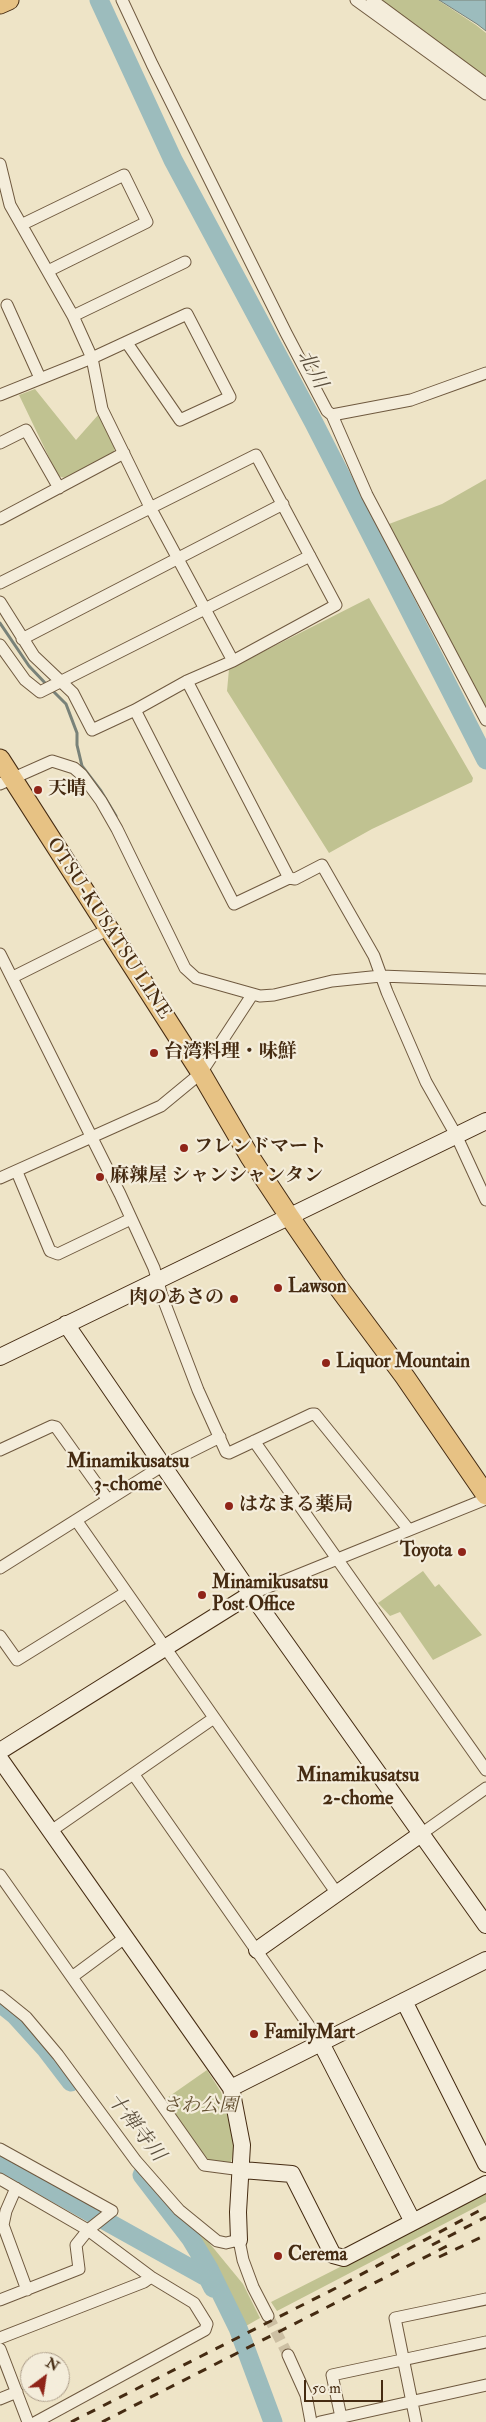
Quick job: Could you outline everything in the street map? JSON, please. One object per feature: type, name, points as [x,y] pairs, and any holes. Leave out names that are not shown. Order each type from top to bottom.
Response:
[{"type":"main road","points":[[0,4],[9,0]]},
{"type":"main road","name":"OTSU-KUSATSU LINE","points":[[0,759],[6,780],[108,930],[201,1073],[250,1156],[289,1216],[335,1283],[405,1377],[486,1495]]},
{"type":"street","points":[[356,0],[486,94]]},
{"type":"street","points":[[372,0],[486,84]]},
{"type":"street","points":[[125,4],[286,333],[327,411],[332,415],[366,495],[486,720]]},
{"type":"street","points":[[0,164],[10,205],[23,224],[73,316],[92,358],[102,409],[150,507],[233,661]]},
{"type":"street","points":[[23,224],[124,175],[147,222],[48,272]]},
{"type":"street","points":[[73,316],[185,262]]},
{"type":"street","points":[[7,305],[40,378]]},
{"type":"street","points":[[0,396],[127,343],[187,314],[230,397],[180,420],[127,343]]},
{"type":"street","points":[[332,415],[411,400],[486,373]]},
{"type":"street","points":[[0,443],[26,430],[59,488]]},
{"type":"street","points":[[0,519],[124,453]]},
{"type":"street","points":[[0,583],[256,454],[336,605],[233,661],[187,681],[135,710],[92,730],[74,693],[34,656],[0,602]]},
{"type":"street","points":[[22,639],[283,504]]},
{"type":"street","points":[[0,645],[25,680],[40,692],[310,556]]},
{"type":"street","points":[[187,681],[289,878]]},
{"type":"street","points":[[135,710],[234,904],[322,865],[374,956],[426,1082],[456,1135],[486,1200]]},
{"type":"street","points":[[6,780],[52,761],[74,768],[82,775],[94,789],[117,829],[184,968],[196,978],[252,995],[274,995],[332,981],[381,976],[486,980]]},
{"type":"street","points":[[13,977],[108,930]]},
{"type":"street","points":[[0,954],[13,977],[158,1278],[162,1296],[198,1390],[226,1452],[229,1453],[315,1414],[409,1530]]},
{"type":"street","points":[[0,1178],[161,1106],[201,1073],[252,995]]},
{"type":"street","points":[[0,1357],[158,1278],[486,1121]]},
{"type":"street","points":[[17,1172],[50,1251],[58,1254],[131,1219]]},
{"type":"street","points":[[66,1324],[251,1594],[486,1925]]},
{"type":"street","points":[[0,1450],[52,1426],[56,1427],[108,1500]]},
{"type":"street","points":[[0,1568],[162,1466],[220,1437]]},
{"type":"street","points":[[254,1441],[486,1770]]},
{"type":"street","points":[[0,1751],[251,1594],[486,1499]]},
{"type":"street","points":[[76,1520],[338,1895]]},
{"type":"street","points":[[0,1636],[17,1660],[125,1592]]},
{"type":"street","points":[[51,1831],[214,1718]]},
{"type":"street","points":[[0,1759],[231,2088],[240,2127],[242,2170],[238,2212],[239,2240],[250,2278],[268,2316]]},
{"type":"street","points":[[134,1775],[321,2042],[413,2222]]},
{"type":"street","points":[[257,1950],[338,1895],[486,1788]]},
{"type":"street","points":[[0,1875],[204,2165],[292,2174],[333,2255],[344,2258],[486,2184]]},
{"type":"street","points":[[72,1977],[126,1937]]},
{"type":"street","points":[[231,2088],[486,1960]]},
{"type":"street","points":[[0,1996],[26,2017],[136,2161],[179,2210],[217,2241],[239,2240]]},
{"type":"street","points":[[404,2001],[486,2164]]},
{"type":"street","points":[[0,2149],[112,2211],[88,2230],[76,2245],[79,2269],[0,2300]]},
{"type":"street","points":[[0,2179],[88,2230],[151,2277],[194,2302],[207,2324],[205,2330],[36,2422]]},
{"type":"street","points":[[16,2188],[6,2211],[3,2225],[27,2290]]},
{"type":"street","points":[[0,2338],[144,2282],[151,2277]]},
{"type":"street","points":[[416,2422],[395,2318],[486,2299]]},
{"type":"street","points":[[341,2417],[332,2375],[486,2342]]},
{"type":"street","points":[[0,2349],[28,2422]]},
{"type":"street","points":[[288,2355],[306,2395],[311,2422]]},
{"type":"street","points":[[321,2422],[486,2385]]},
{"type":"street","points":[[0,2399],[17,2392]]},
{"type":"green space","points":[[376,0],[438,0],[476,25],[486,33],[486,80]]},
{"type":"green space","points":[[35,389],[76,440],[99,414],[115,446],[114,452],[65,478],[58,476],[19,395]]},
{"type":"green space","points":[[486,479],[486,710],[389,524],[442,504]]},
{"type":"green space","points":[[369,598],[473,778],[472,782],[372,829],[329,853],[227,691],[229,669]]},
{"type":"green space","points":[[423,1571],[435,1587],[439,1584],[482,1635],[433,1660],[400,1612],[390,1616],[378,1603]]},
{"type":"green space","name":"さわ公園","points":[[207,2070],[221,2092],[228,2114],[234,2150],[231,2162],[213,2163],[203,2155],[164,2100]]},
{"type":"green space","points":[[486,2193],[486,2202],[277,2311],[271,2302]]},
{"type":"green space","points":[[197,2228],[243,2284],[260,2318],[246,2326],[206,2248],[194,2230]]},
{"type":"water","points":[[439,0],[486,0],[486,31],[477,24]]},
{"type":"waterway","name":"北川","points":[[99,0],[173,160],[314,423],[486,760]]},
{"type":"waterway","points":[[0,623],[29,666],[47,685]]},
{"type":"waterway","points":[[51,689],[66,704],[77,733],[77,745],[82,766],[101,791],[116,816]]},
{"type":"waterway","name":"十禅寺川","points":[[0,2003],[15,2015],[45,2048],[71,2082]]},
{"type":"waterway","name":"十禅寺川","points":[[0,2162],[208,2278],[213,2288]]},
{"type":"waterway","name":"十禅寺川","points":[[142,2175],[191,2239],[209,2269],[238,2328],[273,2422]]},
{"type":"tunnel","points":[[268,2316],[288,2355]]},
{"type":"railway","points":[[71,2422],[336,2288],[486,2207]]},
{"type":"railway","points":[[432,2245],[486,2217]]},
{"type":"railway","points":[[439,2257],[486,2235]]},
{"type":"railway","points":[[102,2422],[447,2246]]},
{"type":"place","name":"天晴","points":[[38,790]]},
{"type":"place","name":"台湾料理・味鮮","points":[[154,1053]]},
{"type":"place","name":"フレンドマート","points":[[184,1148]]},
{"type":"place","name":"麻辣屋 シャンシャンタン","points":[[100,1177]]},
{"type":"place","name":"Lawson","points":[[278,1288]]},
{"type":"place","name":"肉のあさの","points":[[234,1299]]},
{"type":"place","name":"Liquor Mountain","points":[[326,1363]]},
{"type":"place","name":"はなまる薬局","points":[[229,1506]]},
{"type":"place","name":"Toyota","points":[[462,1552]]},
{"type":"place","name":"Minamikusatsu Post Office","points":[[202,1595]]},
{"type":"place","name":"FamilyMart","points":[[254,2034]]},
{"type":"place","name":"Cerema","points":[[278,2256]]},
{"type":"district","name":"Minamikusatsu 3-chome","points":[[128,1474]]},
{"type":"district","name":"Minamikusatsu 2-chome","points":[[358,1788]]}]
